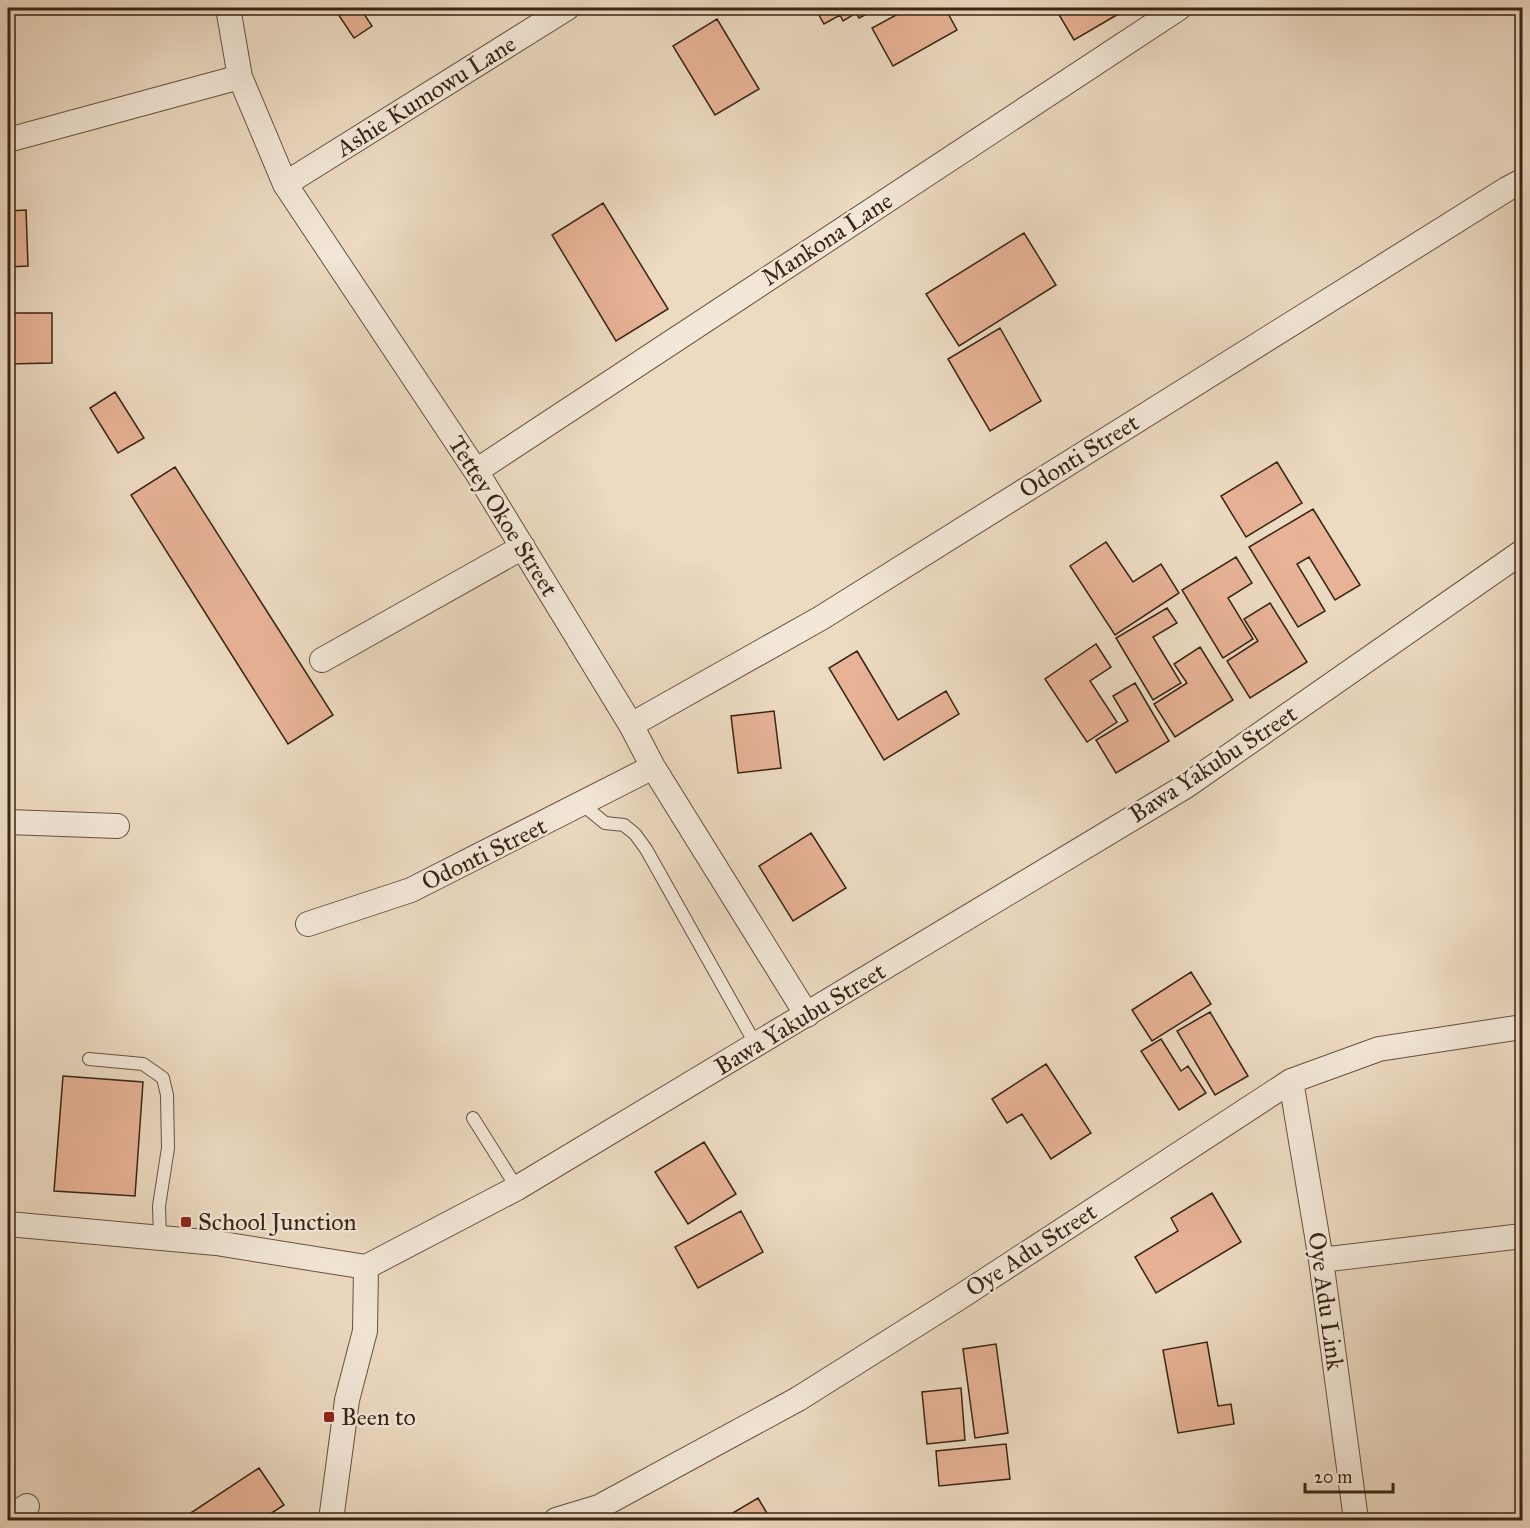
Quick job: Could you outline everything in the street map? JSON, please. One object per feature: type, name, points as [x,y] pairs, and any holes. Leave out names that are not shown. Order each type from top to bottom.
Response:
[{"type":"street","name":"Tettey Okoe Street","points":[[228,8],[240,77],[285,184],[476,471],[632,725],[653,767],[807,1015]]},
{"type":"street","name":"Ashie Kumowu Lane","points":[[285,184],[567,8]]},
{"type":"street","name":"Mankona Lane","points":[[476,471],[1179,8]]},
{"type":"street","points":[[8,140],[240,77]]},
{"type":"street","name":"Odonti Street","points":[[632,725],[821,618],[1522,181]]},
{"type":"street","points":[[322,660],[523,547]]},
{"type":"street","name":"Bawa Yakubu Street","points":[[366,1267],[517,1188],[1186,786],[1522,552]]},
{"type":"street","name":"Odonti Street","points":[[308,924],[411,890],[583,805],[653,767]]},
{"type":"street","points":[[8,822],[117,826]]},
{"type":"street","name":"Oye Adu Street","points":[[556,1521],[599,1507],[798,1399],[957,1299],[1291,1081],[1379,1049],[1522,1027]]},
{"type":"street","name":"Oye Adu Link","points":[[1291,1081],[1321,1260],[1356,1521]]},
{"type":"street","points":[[8,1224],[216,1243],[366,1267],[365,1331],[347,1400],[331,1521]]},
{"type":"street","points":[[1321,1260],[1522,1236]]},
{"type":"street","points":[[8,1519],[27,1506]]},
{"type":"lane","points":[[583,805],[605,823],[624,825],[635,834],[646,849],[756,1045]]},
{"type":"lane","points":[[89,1059],[143,1064],[163,1078],[167,1095],[168,1148],[159,1206],[160,1238]]},
{"type":"lane","points":[[472,1118],[517,1188]]},
{"type":"building","points":[[334,8],[367,8],[362,11],[372,26],[354,38]]},
{"type":"building","points":[[815,8],[878,8],[859,18],[856,13],[843,21],[840,15],[824,24]]},
{"type":"building","points":[[909,8],[945,8],[957,30],[893,66],[872,28]]},
{"type":"building","points":[[1055,8],[1126,8],[1127,9],[1074,40]]},
{"type":"building","points":[[717,19],[759,89],[715,115],[673,46]]},
{"type":"building","points":[[603,203],[668,309],[616,341],[552,235]]},
{"type":"building","points":[[26,210],[28,266],[8,267],[8,211]]},
{"type":"building","points":[[1024,233],[1056,285],[959,346],[926,294]]},
{"type":"building","points":[[8,313],[52,313],[52,363],[8,364]]},
{"type":"building","points":[[1000,328],[1041,401],[990,431],[948,359]]},
{"type":"building","points":[[115,392],[144,438],[118,453],[90,408]]},
{"type":"building","points":[[1277,462],[1302,503],[1246,537],[1221,496]]},
{"type":"building","points":[[175,467],[333,715],[288,744],[131,495]]},
{"type":"building","points":[[1313,509],[1360,585],[1335,600],[1309,557],[1297,564],[1325,611],[1298,627],[1249,547]]},
{"type":"building","points":[[1106,542],[1133,582],[1161,564],[1179,593],[1115,635],[1070,566]]},
{"type":"building","points":[[1236,557],[1252,583],[1228,598],[1253,639],[1223,658],[1182,590]]},
{"type":"building","points":[[1270,603],[1307,662],[1250,698],[1227,661],[1258,641],[1244,619]]},
{"type":"building","points":[[1167,608],[1177,623],[1153,637],[1181,683],[1153,700],[1116,638]]},
{"type":"building","points":[[1096,644],[1111,667],[1090,681],[1117,722],[1087,742],[1045,679]]},
{"type":"building","points":[[1200,647],[1233,700],[1175,737],[1154,704],[1187,683],[1174,664]]},
{"type":"building","points":[[857,651],[898,720],[946,691],[959,714],[884,760],[829,668]]},
{"type":"building","points":[[1135,683],[1169,741],[1116,773],[1096,740],[1128,721],[1113,696]]},
{"type":"building","points":[[774,711],[781,768],[738,773],[731,716]]},
{"type":"building","points":[[811,833],[846,888],[793,921],[759,866]]},
{"type":"building","points":[[1191,972],[1211,1004],[1152,1041],[1132,1010]]},
{"type":"building","points":[[1210,1012],[1248,1076],[1215,1095],[1177,1031]]},
{"type":"building","points":[[1161,1039],[1181,1071],[1188,1066],[1206,1093],[1179,1110],[1141,1051]]},
{"type":"building","points":[[1046,1064],[1091,1133],[1051,1159],[1022,1114],[1007,1123],[992,1099]]},
{"type":"building","points":[[63,1076],[143,1082],[135,1196],[54,1191]]},
{"type":"building","points":[[704,1142],[736,1194],[688,1224],[655,1172]]},
{"type":"building","points":[[1212,1193],[1241,1242],[1156,1293],[1135,1257],[1178,1231],[1171,1218]]},
{"type":"building","points":[[741,1211],[763,1252],[698,1288],[675,1247]]},
{"type":"building","points":[[1207,1342],[1218,1406],[1231,1404],[1234,1424],[1178,1433],[1163,1350]]},
{"type":"building","points":[[996,1344],[1008,1433],[975,1438],[963,1349]]},
{"type":"building","points":[[961,1388],[965,1440],[927,1444],[922,1392]]},
{"type":"building","points":[[1006,1444],[1010,1479],[939,1486],[936,1451]]},
{"type":"building","points":[[259,1468],[284,1505],[261,1520],[180,1520]]},
{"type":"building","points":[[758,1498],[771,1520],[721,1520]]},
{"type":"place","name":"School Junction","points":[[186,1222]]},
{"type":"place","name":"Been to","points":[[329,1417]]}]
